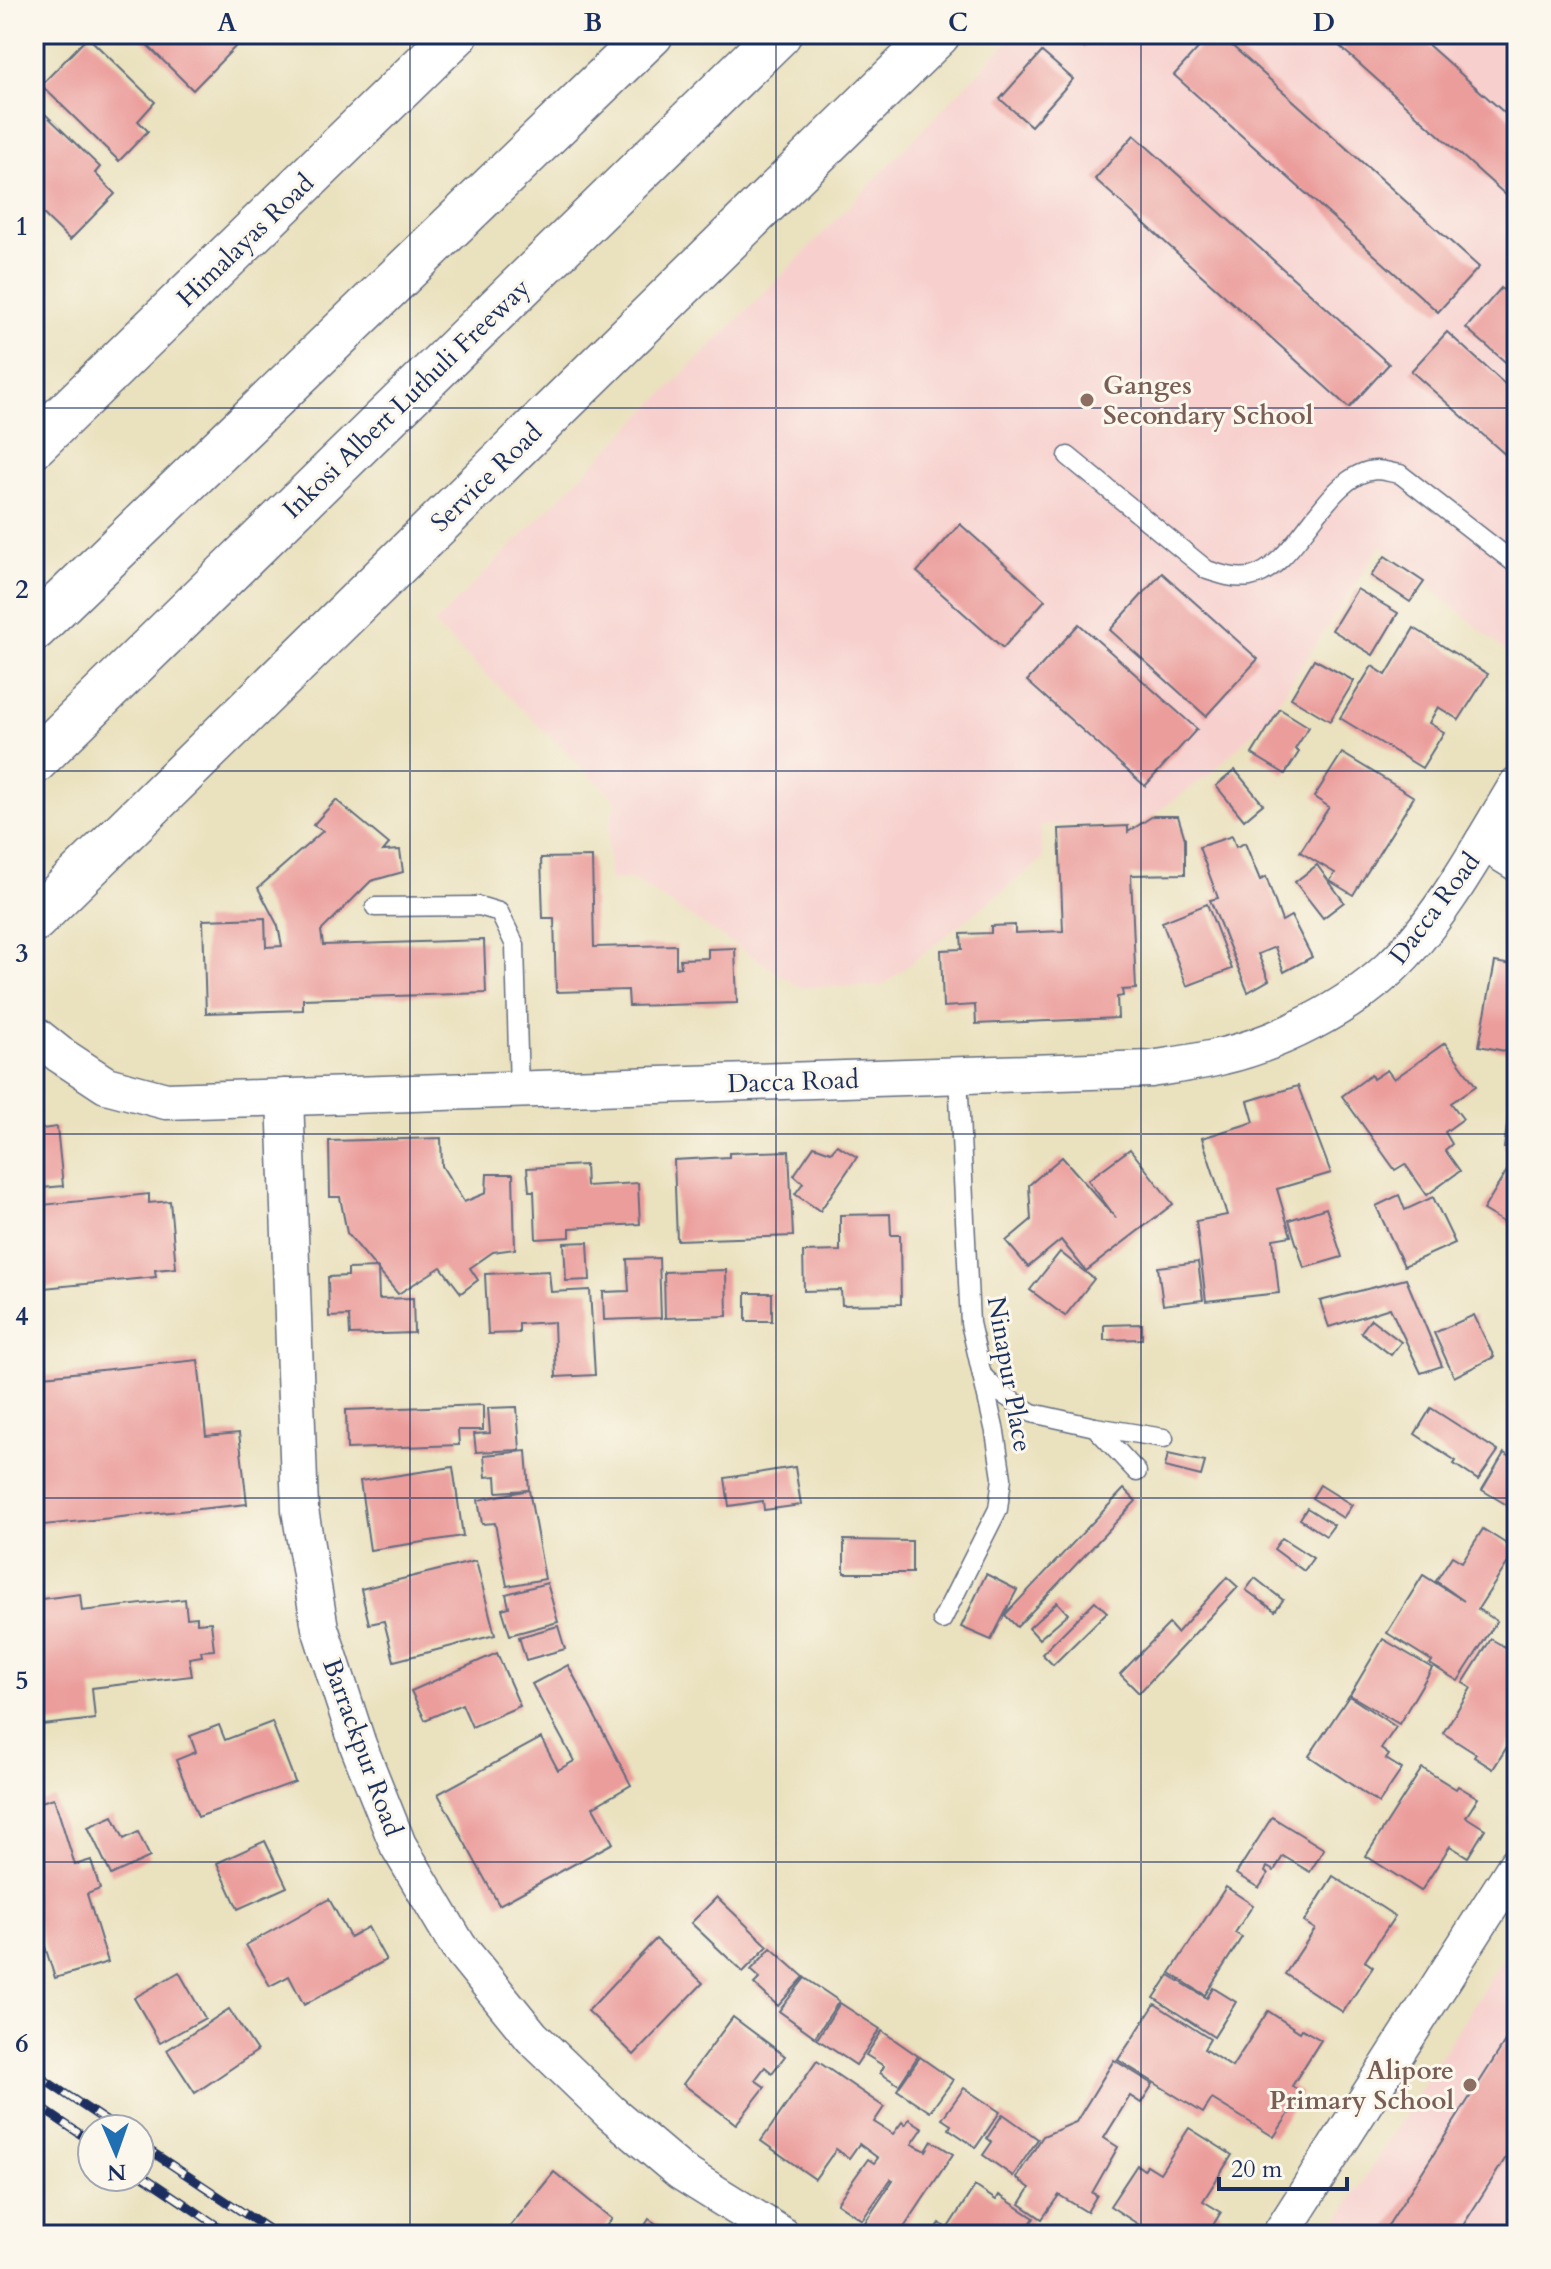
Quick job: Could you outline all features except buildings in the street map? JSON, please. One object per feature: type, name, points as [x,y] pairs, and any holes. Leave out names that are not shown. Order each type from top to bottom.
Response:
[{"type":"main road","name":"Himalayas Road","points":[[34,445],[456,34]]},
{"type":"main road","points":[[459,221],[617,34]]},
{"type":"main road","points":[[34,629],[651,34]]},
{"type":"main road","name":"Inkosi Albert Luthuli Freeway","points":[[34,762],[779,34]]},
{"type":"main road","name":"Service Road","points":[[34,920],[938,34]]},
{"type":"street","name":"Dacca Road","points":[[34,1034],[106,1085],[166,1101],[1151,1069],[1226,1056],[1284,1035],[1342,1005],[1389,969],[1430,921],[1517,785]]},
{"type":"street","points":[[1483,842],[1517,863]]},
{"type":"street","name":"Barrackpur Road","points":[[285,1097],[300,1510],[320,1628],[358,1745],[398,1845],[458,1946],[532,2037],[610,2112],[681,2172],[782,2235]]},
{"type":"street","points":[[1280,2235],[1517,1864]]},
{"type":"lane","points":[[1068,456],[1207,570],[1229,577],[1253,577],[1276,563],[1348,480],[1366,471],[1378,470],[1400,474],[1517,565]]},
{"type":"lane","points":[[375,907],[479,906],[499,912],[515,945],[519,1090]]},
{"type":"lane","name":"Ninapur Place","points":[[942,1620],[998,1509],[1002,1478],[995,1432],[970,1323],[958,1075]]},
{"type":"lane","points":[[980,1373],[999,1392],[1032,1413],[1164,1438]]},
{"type":"lane","points":[[1095,1427],[1137,1472]]},
{"type":"shaded area","name":"Ganges Secondary School","points":[[1015,34],[1517,34],[1517,661],[1381,545],[1266,720],[1211,773],[1139,825],[1040,825],[1043,859],[882,986],[800,987],[632,879],[609,880],[608,839],[616,800],[434,624],[801,256]]},
{"type":"shaded area","name":"Alipore Primary School","points":[[1517,1936],[1517,2235],[1329,2235]]},
{"type":"railway","points":[[34,2073],[94,2113]]},
{"type":"railway","points":[[34,2103],[76,2131]]},
{"type":"railway","points":[[156,2155],[277,2235]]},
{"type":"railway","points":[[156,2185],[231,2235]]},
{"type":"place","name":"Ganges Secondary School","points":[[1087,400]]},
{"type":"place","name":"Alipore Primary School","points":[[1470,2085]]}]
